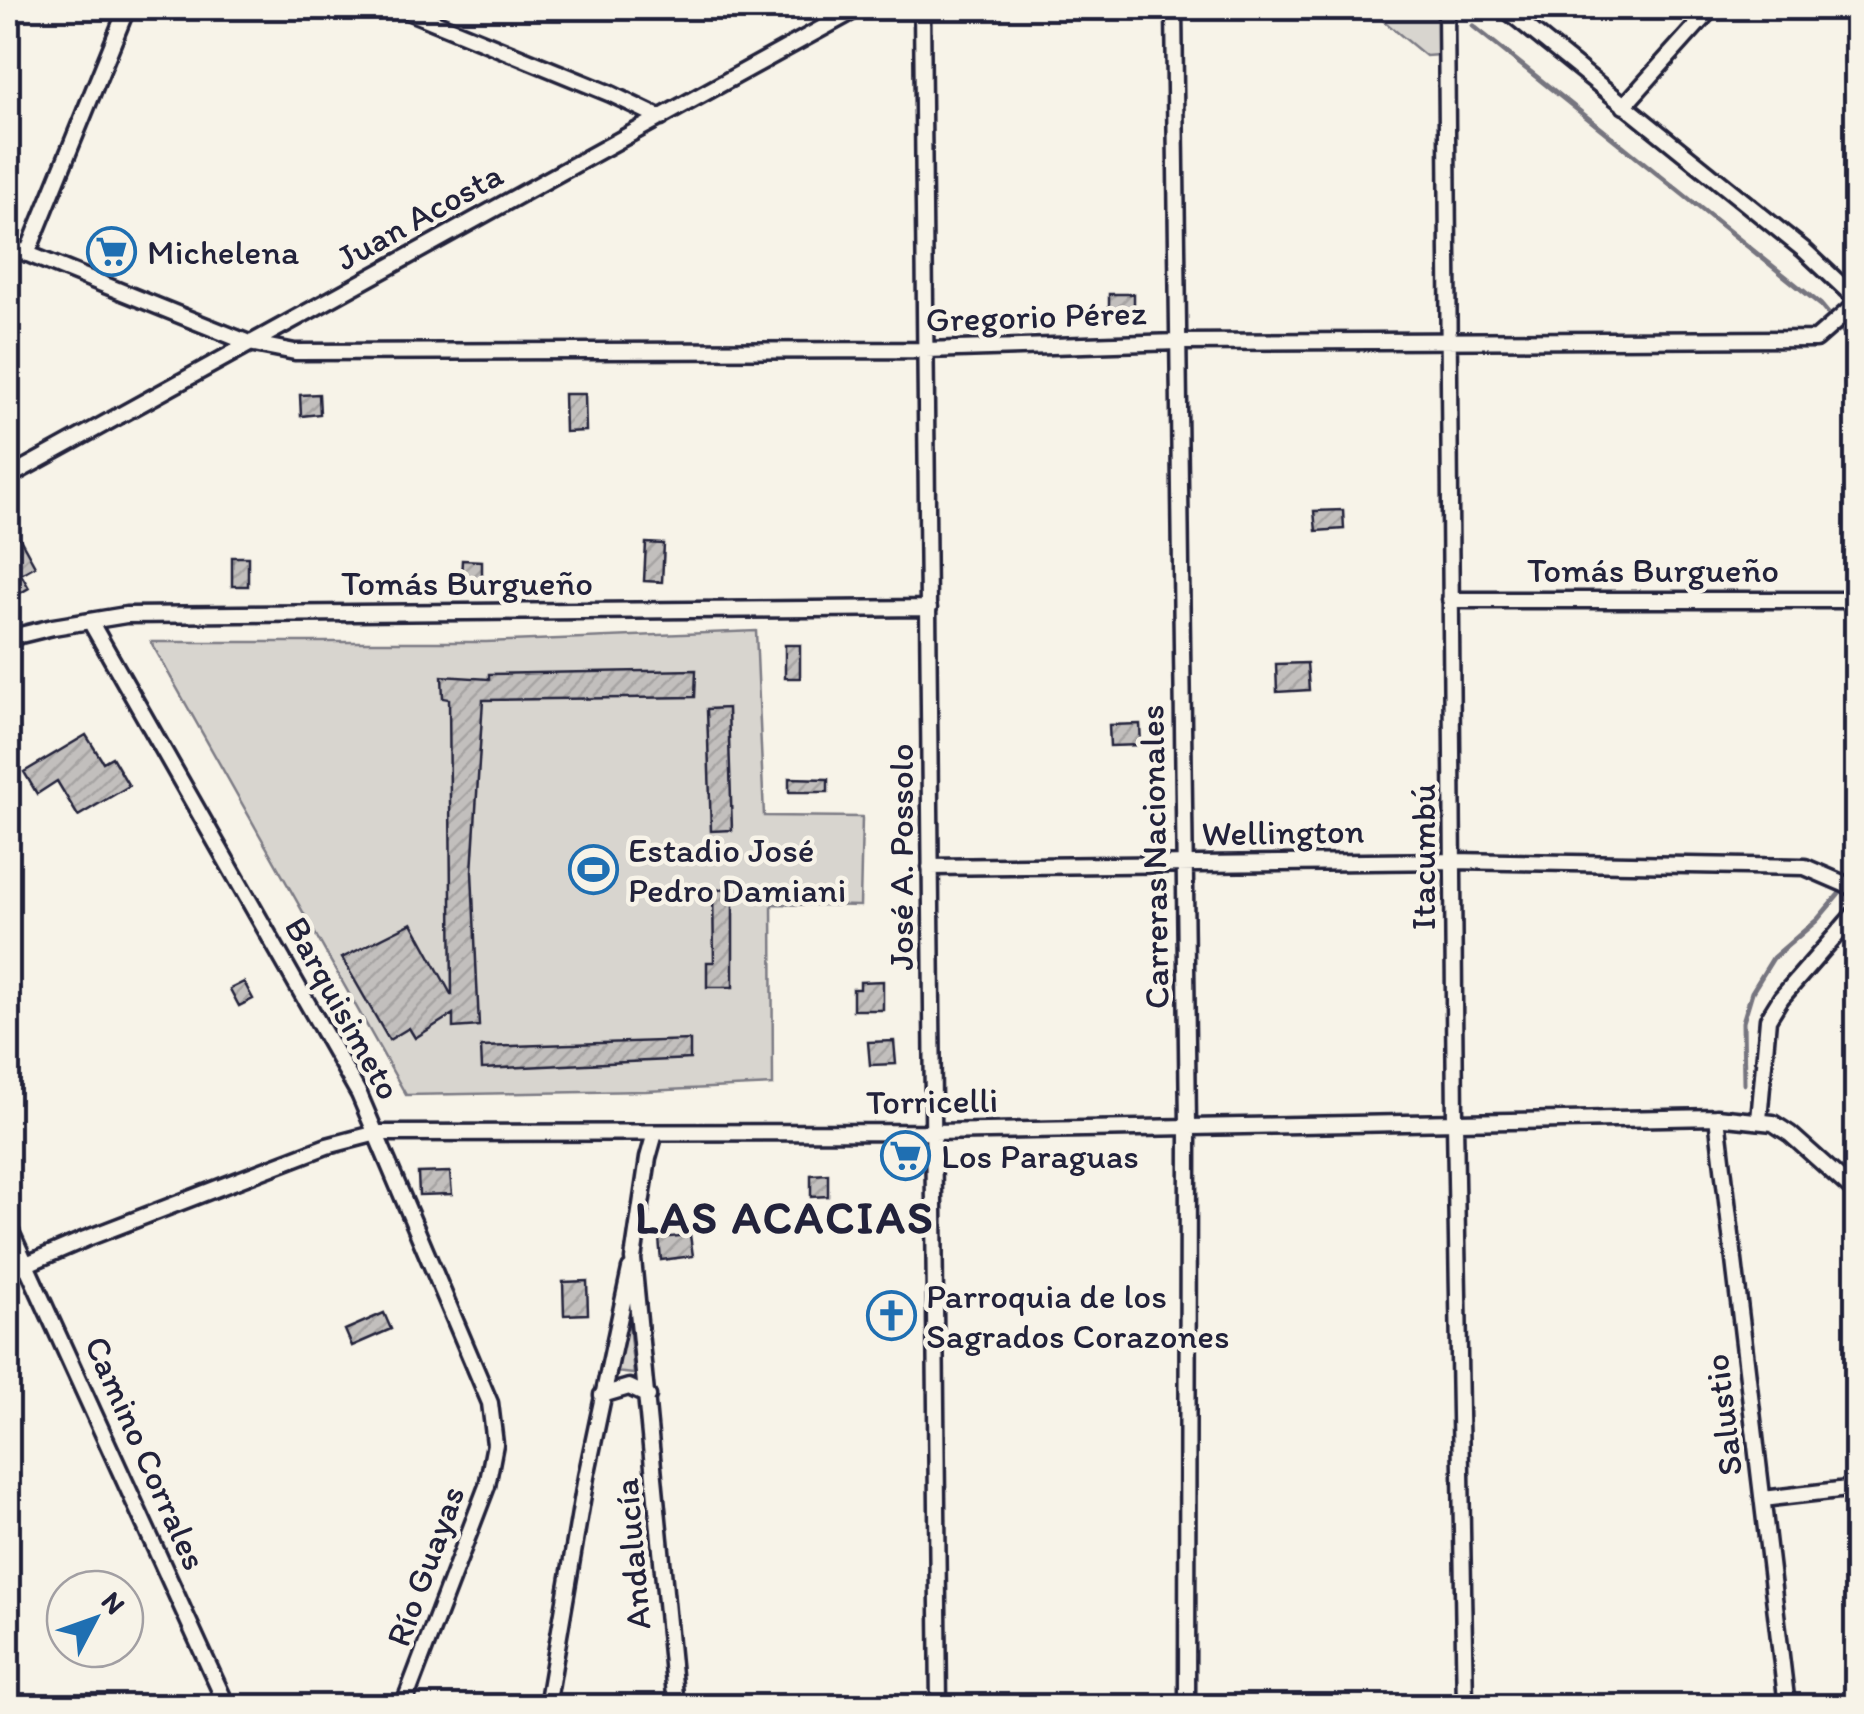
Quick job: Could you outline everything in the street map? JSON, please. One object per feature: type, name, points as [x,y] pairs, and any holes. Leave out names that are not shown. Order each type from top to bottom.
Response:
[{"type":"street","points":[[27,254],[127,8]]},
{"type":"street","points":[[400,8],[661,118]]},
{"type":"street","name":"Juan Acosta","points":[[8,476],[859,8]]},
{"type":"street","name":"José A. Possolo","points":[[922,8],[939,1706]]},
{"type":"street","name":"Carreras Nacionales","points":[[1174,8],[1188,1125],[1188,1706]]},
{"type":"street","name":"Itacumbú","points":[[1446,8],[1452,860],[1465,1706]]},
{"type":"street","points":[[1504,8],[1804,250],[1856,302]]},
{"type":"street","points":[[1624,106],[1712,8]]},
{"type":"street","name":"Gregorio Pérez","points":[[8,246],[249,343],[295,352],[926,350],[1178,342],[1816,339],[1856,302]]},
{"type":"street","name":"Tomás Burgueño","points":[[1450,600],[1856,600]]},
{"type":"street","name":"Tomás Burgueño","points":[[8,638],[126,616],[929,608]]},
{"type":"street","name":"Barquisimeto","points":[[90,621],[378,1132],[387,1163],[490,1402],[495,1444]]},
{"type":"street","name":"Wellington","points":[[930,867],[1452,860],[1805,867],[1856,889]]},
{"type":"street","points":[[1760,1120],[1768,1018],[1856,912]]},
{"type":"street","name":"Torricelli","points":[[8,1272],[326,1146],[378,1132],[933,1132],[1716,1117],[1773,1123],[1856,1193]]},
{"type":"street","name":"Salustio","points":[[1716,1117],[1787,1706]]},
{"type":"street","name":"Andalucía","points":[[656,1133],[648,1158],[633,1259],[676,1706]]},
{"type":"street","name":"Camino Corrales","points":[[8,1226],[227,1706]]},
{"type":"street","points":[[547,1706],[602,1394],[633,1259]]},
{"type":"street","points":[[602,1394],[629,1387],[648,1396]]},
{"type":"street","name":"Río Guayas","points":[[403,1706],[414,1686],[487,1486],[495,1444]]},
{"type":"street","points":[[1764,1499],[1856,1488]]},
{"type":"shaded area","points":[[1368,8],[1437,8],[1438,55],[1426,56]]},
{"type":"shaded area","points":[[756,631],[764,816],[862,817],[860,906],[772,904],[773,1085],[646,1091],[406,1095],[151,642],[486,642]]},
{"type":"shaded area","points":[[622,1324],[629,1325],[634,1374],[614,1372]]},
{"type":"building","points":[[1109,294],[1134,294],[1134,318],[1109,317]]},
{"type":"building","points":[[319,394],[320,414],[301,416],[300,395]]},
{"type":"building","points":[[564,394],[585,394],[586,431],[565,432]]},
{"type":"building","points":[[1343,510],[1344,529],[1316,531],[1314,511]]},
{"type":"building","points":[[8,517],[35,566],[21,574],[8,550]]},
{"type":"building","points":[[646,543],[664,544],[662,582],[644,581]]},
{"type":"building","points":[[232,557],[248,557],[248,586],[232,586]]},
{"type":"building","points":[[462,560],[482,561],[482,580],[461,579]]},
{"type":"building","points":[[21,574],[29,588],[8,600],[8,581]]},
{"type":"building","points":[[785,645],[800,645],[800,678],[785,678]]},
{"type":"building","points":[[1307,663],[1309,690],[1277,692],[1276,664]]},
{"type":"building","points":[[696,670],[695,697],[483,700],[472,872],[479,1026],[453,1028],[453,1014],[415,1038],[409,1028],[389,1040],[342,958],[412,923],[452,996],[449,699],[443,698],[442,676],[489,679],[489,674]]},
{"type":"building","points":[[728,708],[732,830],[711,831],[707,709]]},
{"type":"building","points":[[1140,724],[1141,745],[1110,746],[1109,725]]},
{"type":"building","points":[[86,735],[103,762],[112,757],[129,786],[78,816],[57,781],[37,794],[24,772]]},
{"type":"building","points":[[789,778],[828,779],[828,792],[789,792]]},
{"type":"building","points":[[733,889],[733,987],[707,987],[707,962],[714,962],[713,890]]},
{"type":"building","points":[[883,981],[883,1010],[853,1010],[853,989],[860,989],[860,982]]},
{"type":"building","points":[[244,982],[253,999],[239,1006],[230,989]]},
{"type":"building","points":[[690,1040],[690,1059],[482,1069],[481,1047]]},
{"type":"building","points":[[894,1041],[896,1064],[870,1065],[868,1042]]},
{"type":"building","points":[[450,1172],[452,1194],[419,1195],[418,1173]]},
{"type":"building","points":[[828,1174],[828,1196],[811,1197],[811,1175]]},
{"type":"building","points":[[690,1235],[693,1256],[661,1260],[659,1238]]},
{"type":"building","points":[[587,1281],[588,1314],[564,1315],[563,1282]]},
{"type":"building","points":[[384,1313],[391,1329],[352,1346],[345,1330]]},
{"type":"waterway","points":[[1473,26],[1821,305],[1856,347]]},
{"type":"waterway","points":[[1744,1084],[1743,1022],[1752,992],[1773,958],[1817,920],[1856,874]]},
{"type":"place","name":"Michelena","points":[[112,252]]},
{"type":"place","name":"Estadio José Pedro Damiani","points":[[593,870]]},
{"type":"place","name":"Los Paraguas","points":[[906,1156]]},
{"type":"place","name":"Parroquia de los Sagrados Corazones","points":[[891,1316]]},
{"type":"district","name":"LAS ACACIAS","points":[[785,1217]]}]
